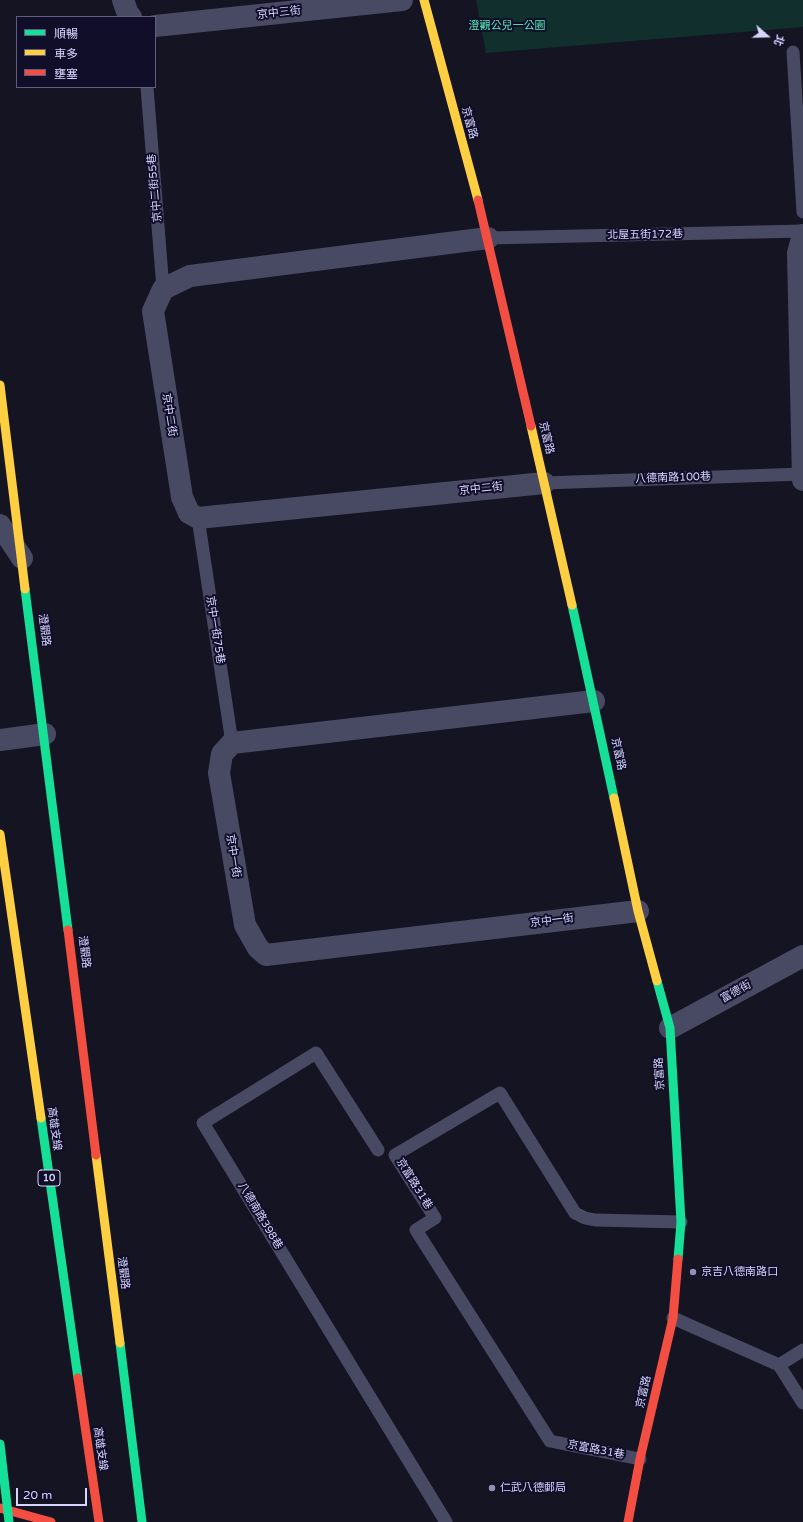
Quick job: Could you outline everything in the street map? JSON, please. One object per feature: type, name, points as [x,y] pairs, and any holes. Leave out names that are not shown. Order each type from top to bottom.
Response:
[{"type":"main road","name":"京富路","points":[[424,0],[488,238],[594,701],[638,911],[670,1028],[681,1222],[673,1318],[640,1459],[628,1522]]},
{"type":"main road","name":"澄觀路","points":[[0,385],[45,734],[142,1522]]},
{"type":"main road","name":"高雄支線","points":[[0,834],[99,1522]]},
{"type":"main road","points":[[0,1444],[9,1522]]},
{"type":"main road","points":[[0,1508],[51,1522]]},
{"type":"street","points":[[123,0],[130,16]]},
{"type":"street","name":"京中三街","points":[[156,26],[402,0]]},
{"type":"street","points":[[803,235],[798,253],[803,480]]},
{"type":"street","points":[[163,289],[190,276],[488,238]]},
{"type":"street","name":"京中二街","points":[[163,289],[153,311],[178,474],[182,497],[188,513],[198,518],[544,483]]},
{"type":"street","points":[[0,525],[22,558]]},
{"type":"street","points":[[232,743],[594,701]]},
{"type":"street","points":[[0,740],[45,734]]},
{"type":"street","name":"京中一街","points":[[232,743],[222,754],[220,773],[221,781],[245,925],[258,948],[266,955],[638,911]]},
{"type":"street","name":"富德街","points":[[670,1028],[803,956]]},
{"type":"lane","points":[[793,52],[803,212]]},
{"type":"lane","name":"京中二街55巷","points":[[147,88],[163,289]]},
{"type":"lane","name":"北屋五街172巷","points":[[488,238],[803,231]]},
{"type":"lane","name":"八德南路100巷","points":[[544,483],[803,474]]},
{"type":"lane","name":"京中一街75巷","points":[[198,518],[232,743]]},
{"type":"lane","name":"八德南路398巷","points":[[378,1150],[316,1053],[203,1123],[446,1522]]},
{"type":"lane","name":"京富路31巷","points":[[640,1459],[550,1440],[416,1230],[435,1218],[395,1155],[500,1093],[576,1213],[585,1218],[595,1220],[681,1222]]},
{"type":"lane","points":[[673,1318],[779,1365],[803,1403]]},
{"type":"lane","points":[[779,1365],[803,1350]]},
{"type":"green space","name":"澄觀公兒一公園","points":[[476,0],[803,0],[803,27],[486,53]]},
{"type":"traffic: fast","points":[[25,589],[68,930]]},
{"type":"traffic: fast","points":[[572,605],[614,798]]},
{"type":"traffic: fast","points":[[657,981],[670,1028],[681,1222],[678,1259]]},
{"type":"traffic: fast","points":[[41,1118],[78,1378]]},
{"type":"traffic: fast","points":[[120,1343],[142,1522]]},
{"type":"traffic: fast","points":[[0,1444],[9,1522]]},
{"type":"traffic: slow","points":[[424,0],[478,200]]},
{"type":"traffic: slow","points":[[0,385],[25,589]]},
{"type":"traffic: slow","points":[[531,426],[572,605]]},
{"type":"traffic: slow","points":[[614,798],[638,911],[657,981]]},
{"type":"traffic: slow","points":[[0,834],[41,1118]]},
{"type":"traffic: slow","points":[[96,1155],[120,1343]]},
{"type":"traffic: jam","points":[[478,200],[531,426]]},
{"type":"traffic: jam","points":[[68,930],[96,1155]]},
{"type":"traffic: jam","points":[[628,1522],[640,1459],[673,1318],[678,1259]]},
{"type":"traffic: jam","points":[[78,1378],[99,1522]]},
{"type":"traffic: jam","points":[[0,1508],[51,1522]]},
{"type":"place","name":"京吉八德南路口","points":[[693,1272]]},
{"type":"place","name":"仁武八德郵局","points":[[492,1488]]}]
